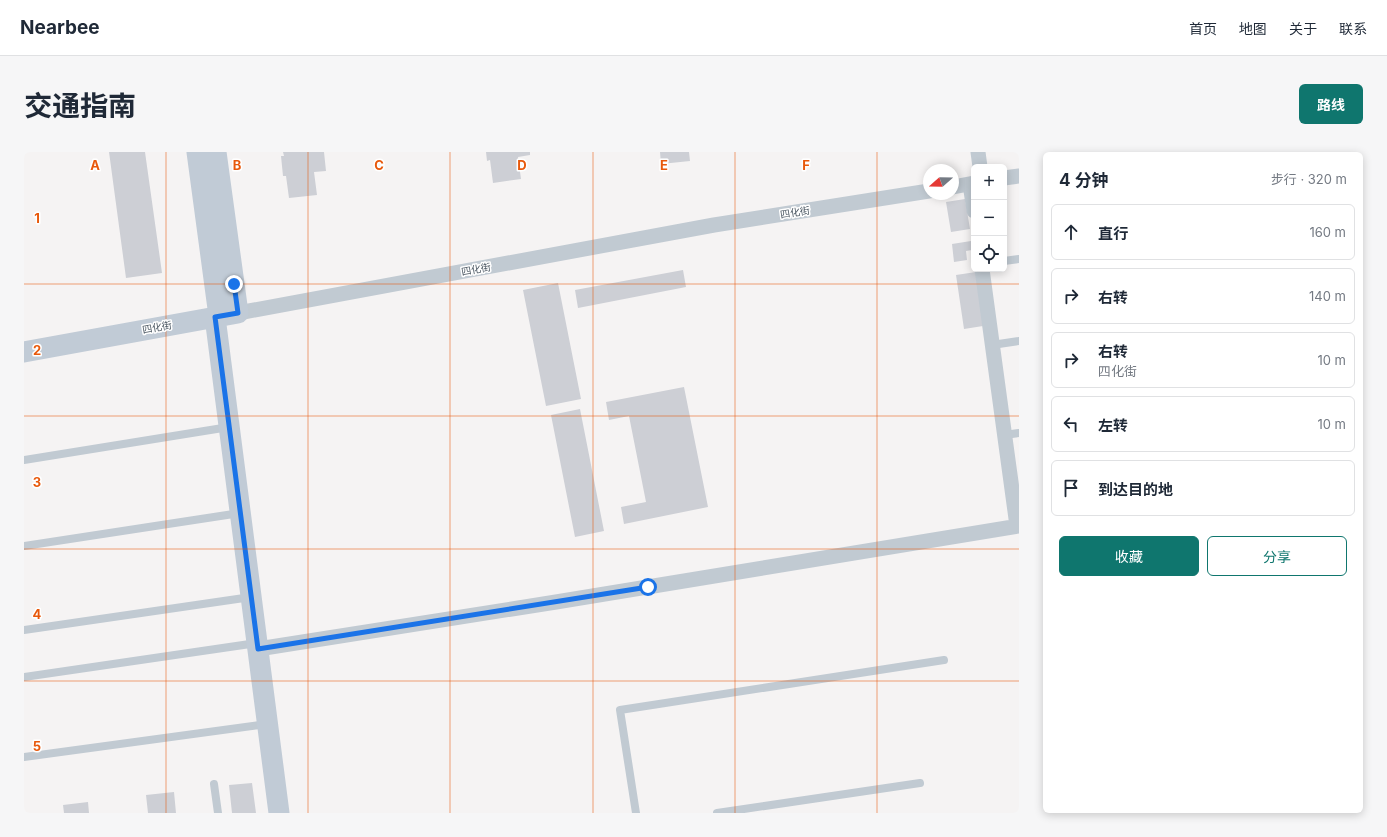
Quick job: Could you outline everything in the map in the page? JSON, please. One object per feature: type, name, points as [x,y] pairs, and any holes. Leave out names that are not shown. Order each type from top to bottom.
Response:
[{"type":"street","points":[[197,152],[224,315]]},
{"type":"street","points":[[216,152],[229,427],[279,813]]},
{"type":"street","points":[[978,152],[980,164]]},
{"type":"street","points":[[1007,178],[1019,176]]},
{"type":"street","points":[[959,186],[971,184]]},
{"type":"street","name":"四化街","points":[[24,352],[714,225],[923,191]]},
{"type":"street","points":[[258,646],[548,604],[1018,526],[1012,434],[992,345],[982,272]]},
{"type":"lane","points":[[1007,261],[1019,259]]},
{"type":"lane","points":[[992,345],[1019,341]]},
{"type":"lane","points":[[24,460],[229,427]]},
{"type":"lane","points":[[24,546],[240,513]]},
{"type":"lane","points":[[24,630],[251,597]]},
{"type":"lane","points":[[24,677],[258,646]]},
{"type":"lane","points":[[636,813],[620,710],[944,660]]},
{"type":"lane","points":[[24,757],[268,724]]},
{"type":"lane","points":[[717,813],[920,783]]},
{"type":"lane","points":[[214,784],[218,813]]},
{"type":"building","points":[[109,152],[145,152],[162,273],[126,278]]},
{"type":"building","points":[[283,152],[324,152],[326,171],[314,172],[317,195],[289,198],[286,176],[283,176],[281,156],[284,156]]},
{"type":"building","points":[[486,152],[530,152],[530,155],[518,157],[521,179],[493,183],[490,160],[487,161]]},
{"type":"building","points":[[660,152],[689,152],[690,161],[661,164]]},
{"type":"building","points":[[965,199],[970,229],[951,232],[946,202]]},
{"type":"building","points":[[971,241],[971,250],[966,251],[967,260],[954,262],[952,244]]},
{"type":"building","points":[[683,270],[686,287],[578,308],[575,290]]},
{"type":"building","points":[[976,272],[983,326],[964,329],[956,275]]},
{"type":"building","points":[[558,283],[581,399],[546,406],[523,290]]},
{"type":"building","points":[[684,387],[708,507],[624,524],[621,507],[646,502],[629,416],[609,420],[606,402]]},
{"type":"building","points":[[580,409],[604,531],[575,537],[551,415]]},
{"type":"building","points":[[252,783],[256,813],[232,813],[229,785]]},
{"type":"building","points":[[174,792],[176,813],[148,813],[146,795]]},
{"type":"building","points":[[88,802],[89,813],[64,813],[63,805]]},
{"type":"route","points":[[234,284],[238,313],[215,317],[258,649],[648,587]]}]
